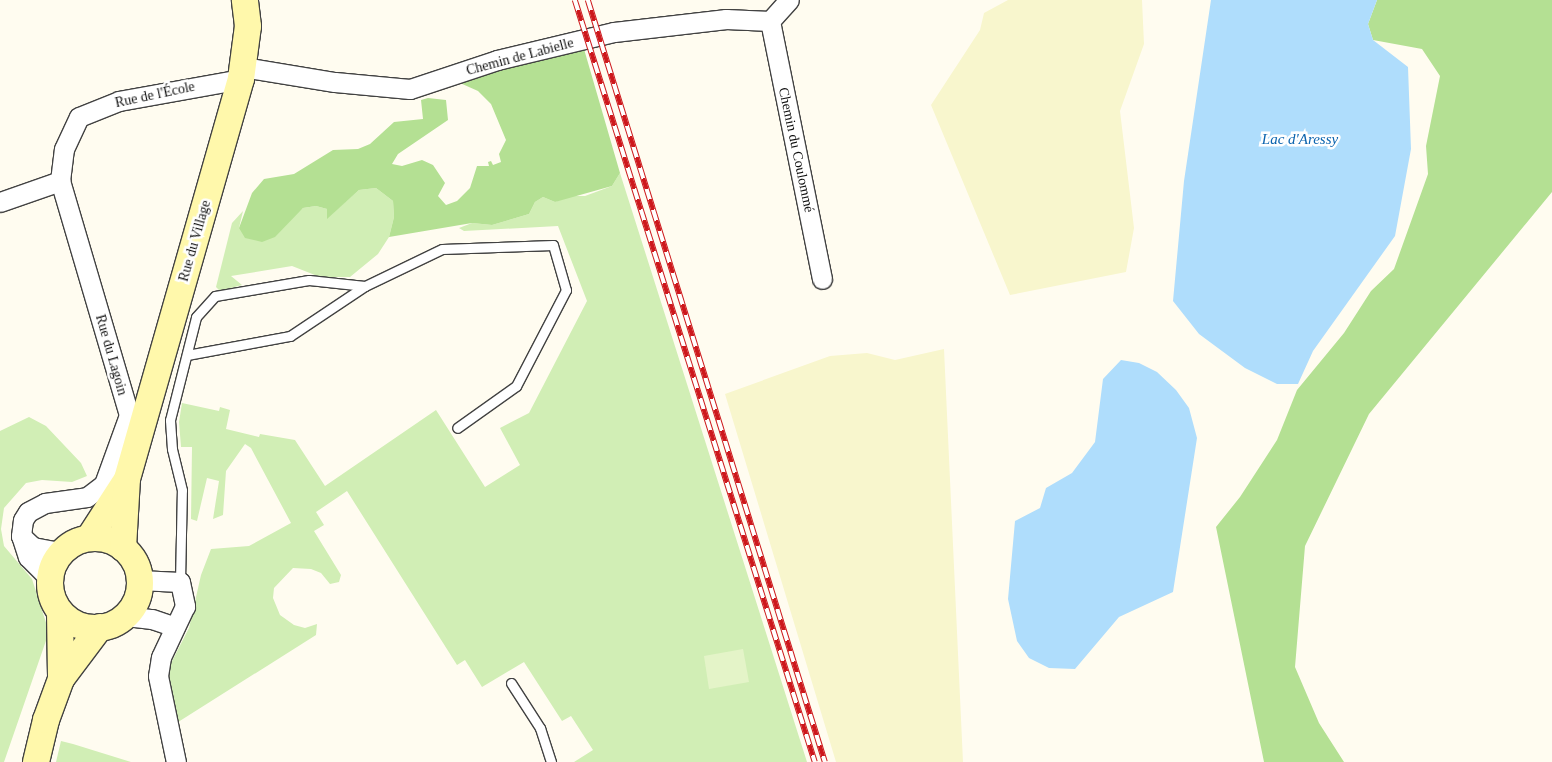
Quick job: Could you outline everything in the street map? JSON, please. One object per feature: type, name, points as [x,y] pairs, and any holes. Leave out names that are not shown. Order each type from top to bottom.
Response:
[{"type":"main road","name":"Rue du Village","points":[[123,548],[128,479],[242,73],[248,26],[245,0]]},
{"type":"main road","name":"Rue du Village","points":[[89,538],[128,479]]},
{"type":"main road","points":[[89,538],[109,540],[123,548],[135,563],[139,580],[136,602],[126,616],[108,626],[75,624],[60,612],[51,596],[50,579],[56,561],[72,544],[89,538]]},
{"type":"main road","points":[[60,612],[61,679]]},
{"type":"main road","points":[[36,762],[46,720],[61,679],[100,627]]},
{"type":"street","points":[[770,22],[789,0]]},
{"type":"street","name":"Chemin de Labielle","points":[[242,73],[410,89],[497,60],[614,32],[726,19],[770,22]]},
{"type":"street","name":"Chemin du Coulommé","points":[[770,22],[822,279]]},
{"type":"street","name":"Rue de l'École","points":[[60,181],[64,149],[79,116],[119,101],[242,73]]},
{"type":"street","points":[[0,202],[60,181]]},
{"type":"street","name":"Rue du Lagoin","points":[[21,536],[28,512],[45,503],[87,497],[104,484],[129,416],[60,181]]},
{"type":"street","points":[[21,536],[33,547],[63,553]]},
{"type":"street","points":[[21,536],[28,557],[50,579]]},
{"type":"street","points":[[139,580],[180,582],[184,613],[161,657],[158,676],[176,762]]},
{"type":"street","points":[[126,616],[152,619],[176,627]]},
{"type":"lane","points":[[187,355],[290,336],[365,286],[442,249],[553,245],[566,290],[516,386],[456,428]]},
{"type":"lane","points":[[180,582],[182,490],[172,449],[170,420],[196,317],[216,296],[309,280],[365,286]]},
{"type":"lane","points":[[511,683],[540,728],[551,762]]},
{"type":"shaded area","points":[[1008,0],[1142,0],[1144,44],[1120,111],[1134,228],[1126,272],[1010,295],[931,105],[980,30],[984,13]]},
{"type":"shaded area","points":[[944,349],[963,762],[836,762],[725,394],[830,356],[867,353],[895,360]]},
{"type":"green space","points":[[1377,0],[1552,0],[1552,192],[1369,414],[1305,546],[1295,667],[1319,723],[1344,762],[1264,762],[1216,527],[1240,497],[1277,440],[1297,390],[1344,333],[1371,291],[1394,269],[1428,174],[1426,146],[1440,76],[1422,49],[1373,40],[1368,24]]},
{"type":"green space","points":[[584,49],[620,173],[612,186],[555,202],[543,197],[535,202],[529,214],[492,225],[472,223],[389,237],[394,217],[393,201],[376,188],[359,190],[327,219],[327,209],[316,206],[303,208],[275,237],[262,242],[245,238],[239,228],[252,193],[264,179],[294,174],[333,150],[358,149],[370,144],[394,122],[423,119],[421,100],[428,98],[446,100],[448,120],[398,154],[392,164],[402,166],[422,160],[433,165],[445,183],[438,196],[446,205],[457,201],[470,188],[477,166],[489,166],[488,162],[491,161],[493,165],[501,162],[499,154],[506,140],[491,104],[478,91],[460,83],[465,76]]},
{"type":"green space","points":[[620,173],[807,762],[574,762],[593,750],[571,716],[562,721],[524,662],[482,687],[465,660],[457,665],[347,491],[316,512],[324,525],[314,531],[341,575],[339,582],[330,584],[321,573],[311,569],[293,568],[274,588],[273,598],[280,615],[294,625],[305,628],[317,624],[316,635],[175,724],[169,692],[170,665],[189,628],[201,575],[211,549],[249,546],[291,523],[251,448],[245,444],[226,471],[223,515],[213,519],[219,481],[207,478],[197,521],[191,519],[192,447],[181,447],[179,422],[182,403],[219,411],[220,407],[230,410],[226,429],[259,437],[260,434],[295,440],[325,486],[436,410],[485,487],[520,465],[500,428],[529,413],[587,301],[558,226],[464,231],[459,228],[472,223],[492,225],[529,214],[535,202],[543,197],[555,202],[568,196],[585,196],[612,186]]},
{"type":"green space","points":[[376,188],[393,201],[394,217],[389,237],[378,254],[350,277],[320,277],[292,266],[231,276],[242,285],[220,291],[216,287],[232,223],[243,211],[239,228],[289,220],[303,208],[316,206],[327,209],[327,218],[359,190]]},
{"type":"green space","points":[[29,417],[46,426],[81,463],[87,476],[72,482],[42,480],[26,483],[4,508],[1,529],[4,546],[32,579],[49,632],[4,762],[0,762],[0,431]]},
{"type":"green space","points":[[743,649],[749,682],[709,689],[704,656]]},
{"type":"green space","points":[[61,741],[73,744],[131,762],[56,762]]},
{"type":"water","name":"Lac d'Aressy","points":[[1211,0],[1377,0],[1368,24],[1373,40],[1408,67],[1411,149],[1395,236],[1313,351],[1298,384],[1277,384],[1245,368],[1199,334],[1173,301],[1184,181]]},
{"type":"water","points":[[1121,360],[1139,363],[1157,372],[1176,390],[1189,408],[1197,438],[1173,592],[1119,617],[1075,669],[1049,668],[1029,658],[1017,641],[1008,599],[1015,521],[1040,508],[1046,488],[1072,473],[1095,442],[1103,379]]},
{"type":"railway","points":[[575,0],[815,762]]},
{"type":"railway","points":[[588,0],[825,762]]}]
